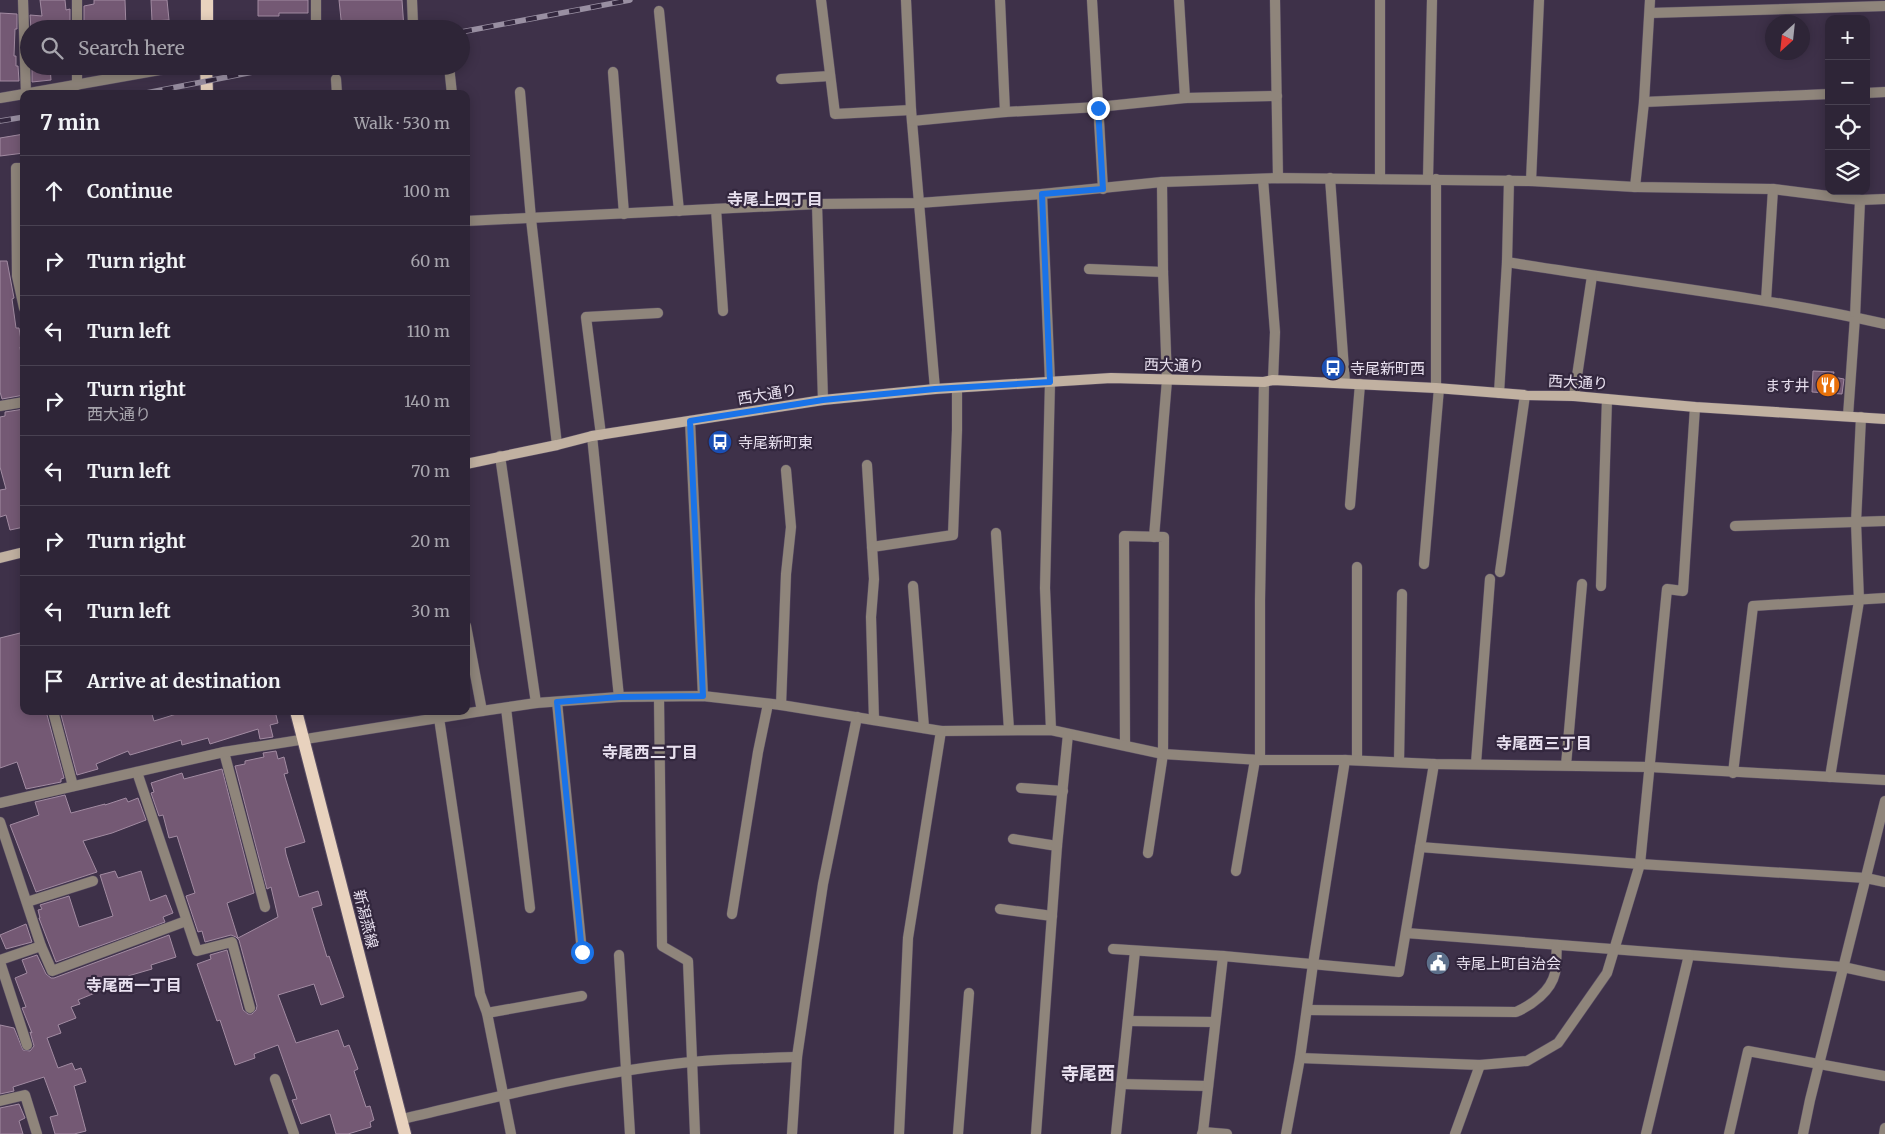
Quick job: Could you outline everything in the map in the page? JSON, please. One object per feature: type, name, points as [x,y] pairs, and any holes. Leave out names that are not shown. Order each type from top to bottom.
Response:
[{"type":"main road","points":[[207,20],[208,0]]},
{"type":"main road","points":[[206,75],[207,90]]},
{"type":"main road","name":"新潟燕線","points":[[297,715],[405,1134]]},
{"type":"street","points":[[23,0],[23,20]]},
{"type":"street","points":[[76,0],[77,20]]},
{"type":"street","points":[[316,0],[316,20]]},
{"type":"street","points":[[412,0],[414,20]]},
{"type":"street","points":[[821,0],[835,114],[911,110]]},
{"type":"street","points":[[906,0],[911,110],[935,389]]},
{"type":"street","points":[[1000,0],[1005,112]]},
{"type":"street","points":[[1092,0],[1103,189]]},
{"type":"street","points":[[1179,0],[1185,98]]},
{"type":"street","points":[[1275,0],[1278,178]]},
{"type":"street","points":[[1380,0],[1380,179]]},
{"type":"street","points":[[1424,564],[1437,388],[1432,179],[1432,0]]},
{"type":"street","points":[[1531,181],[1539,0]]},
{"type":"street","points":[[1635,186],[1644,102],[1650,0]]},
{"type":"street","points":[[1650,13],[1885,6]]},
{"type":"street","points":[[659,11],[679,212]]},
{"type":"street","points":[[613,72],[624,214]]},
{"type":"street","points":[[25,75],[25,90]]},
{"type":"street","points":[[77,75],[77,85]]},
{"type":"street","points":[[48,90],[132,75]]},
{"type":"street","points":[[450,75],[452,90]]},
{"type":"street","points":[[781,79],[830,76]]},
{"type":"street","points":[[336,79],[336,90]]},
{"type":"street","points":[[520,92],[531,219],[556,445]]},
{"type":"street","points":[[1870,93],[1885,92]]},
{"type":"street","points":[[1644,102],[1825,94]]},
{"type":"street","points":[[0,98],[20,95]]},
{"type":"street","points":[[912,121],[1005,112],[1098,108],[1185,98],[1277,96]]},
{"type":"street","points":[[20,168],[16,168],[17,276],[20,290]]},
{"type":"street","points":[[470,221],[817,204],[919,204],[1103,189],[1162,182],[1278,178],[1509,180],[1773,190],[1860,200],[1885,199]]},
{"type":"street","points":[[1330,178],[1345,383]]},
{"type":"street","points":[[1236,870],[1258,760],[1260,600],[1269,381],[1276,332],[1264,179]]},
{"type":"street","points":[[1499,393],[1507,262],[1509,180]]},
{"type":"street","points":[[1154,537],[1167,380],[1162,182]]},
{"type":"street","points":[[1766,301],[1773,190]]},
{"type":"street","points":[[1042,194],[1050,382],[1045,588],[1051,730]]},
{"type":"street","points":[[1848,416],[1860,200]]},
{"type":"street","points":[[817,204],[823,400]]},
{"type":"street","points":[[716,209],[723,311]]},
{"type":"street","points":[[1507,262],[1766,301],[1885,324]]},
{"type":"street","points":[[1089,269],[1163,272]]},
{"type":"street","points":[[1574,396],[1592,276]]},
{"type":"street","points":[[619,697],[586,317],[658,312]]},
{"type":"street","name":"西大通り","points":[[470,463],[596,435],[823,400],[935,389],[1111,378],[1345,383],[1526,395],[1574,396],[1695,407],[1885,419]]},
{"type":"street","points":[[1350,505],[1360,384]]},
{"type":"street","points":[[872,547],[953,535],[957,388]]},
{"type":"street","points":[[1500,572],[1526,395]]},
{"type":"street","points":[[1601,586],[1607,399]]},
{"type":"street","points":[[0,406],[20,403]]},
{"type":"street","points":[[1300,1058],[1480,1065],[1527,1061],[1558,1043],[1607,973],[1640,864],[1667,590],[1683,591],[1695,407]]},
{"type":"street","points":[[1830,776],[1858,600],[1856,522],[1861,417]]},
{"type":"street","points":[[690,421],[703,696]]},
{"type":"street","points":[[500,456],[536,704]]},
{"type":"street","points":[[867,465],[874,579],[871,617],[874,720]]},
{"type":"street","points":[[781,705],[786,574],[791,527],[786,470]]},
{"type":"street","points":[[1735,526],[1885,521]]},
{"type":"street","points":[[996,533],[1009,730]]},
{"type":"street","points":[[1125,745],[1124,536],[1164,537],[1163,754],[1148,853]]},
{"type":"street","points":[[0,558],[20,553]]},
{"type":"street","points":[[1357,567],[1357,760]]},
{"type":"street","points":[[1476,763],[1490,580]]},
{"type":"street","points":[[1566,765],[1582,584]]},
{"type":"street","points":[[912,586],[924,728]]},
{"type":"street","points":[[1399,762],[1402,594]]},
{"type":"street","points":[[1733,773],[1753,606],[1885,598]]},
{"type":"street","points":[[470,647],[482,711]]},
{"type":"street","points":[[470,713],[536,704],[619,697],[703,696],[781,705],[942,730],[1051,730],[1163,754],[1258,760],[1357,760],[1434,764],[1476,763],[1650,767],[1885,780]]},
{"type":"street","points":[[659,697],[662,946],[688,961],[695,1134]]},
{"type":"street","points":[[557,702],[582,952]]},
{"type":"street","points":[[732,914],[758,752],[768,704]]},
{"type":"street","points":[[506,708],[530,908]]},
{"type":"street","points":[[54,715],[73,786]]},
{"type":"street","points":[[1,800],[224,752],[457,715]]},
{"type":"street","points":[[792,1134],[797,1057],[823,884],[856,717]]},
{"type":"street","points":[[439,718],[480,994],[487,1013],[510,1134]]},
{"type":"street","points":[[899,1134],[908,938],[942,730]]},
{"type":"street","points":[[1036,1134],[1056,846],[1064,791],[1068,734]]},
{"type":"street","points":[[224,752],[266,907]]},
{"type":"street","points":[[1286,1134],[1300,1058],[1345,760]]},
{"type":"street","points":[[1113,949],[1223,956],[1399,972],[1434,764]]},
{"type":"street","points":[[137,772],[197,951],[232,942],[250,1008]]},
{"type":"street","points":[[1021,788],[1064,791]]},
{"type":"street","points":[[1803,1134],[1885,801]]},
{"type":"street","points":[[0,822],[41,946],[52,971],[186,921]]},
{"type":"street","points":[[1013,839],[1056,846]]},
{"type":"street","points":[[1420,847],[1640,864],[1866,878],[1885,882]]},
{"type":"street","points":[[27,902],[93,881]]},
{"type":"street","points":[[1000,909],[1052,916]]},
{"type":"street","points":[[1406,933],[1843,967],[1885,976]]},
{"type":"street","points":[[1306,1010],[1516,1012],[1533,1004],[1546,989],[1555,974],[1557,945]]},
{"type":"street","points":[[27,1045],[0,961],[41,946]]},
{"type":"street","points":[[1116,1134],[1135,951]]},
{"type":"street","points":[[619,955],[630,1134]]},
{"type":"street","points":[[1646,1134],[1689,955]]},
{"type":"street","points":[[1223,956],[1202,1133],[1226,1134]]},
{"type":"street","points":[[958,1134],[969,993]]},
{"type":"street","points":[[487,1013],[582,996]]},
{"type":"street","points":[[1128,1021],[1215,1022]]},
{"type":"street","points":[[1729,1134],[1748,1051],[1885,1076]]},
{"type":"street","points":[[402,1119],[556,1083],[692,1062],[797,1057]]},
{"type":"street","points":[[1455,1134],[1480,1065]]},
{"type":"street","points":[[274,1079],[294,1134]]},
{"type":"street","points":[[1121,1084],[1208,1086]]},
{"type":"street","points":[[0,1101],[25,1095],[37,1134]]},
{"type":"street","points":[[1884,1134],[1885,1128]]},
{"type":"building","points":[[40,0],[65,0],[66,10],[70,9],[70,20],[30,20],[30,15],[42,16]]},
{"type":"building","points":[[94,0],[125,0],[126,20],[84,20],[84,6],[94,4]]},
{"type":"building","points":[[151,0],[167,0],[169,20],[152,20]]},
{"type":"building","points":[[258,0],[308,0],[308,13],[279,13],[279,16],[258,16]]},
{"type":"building","points":[[339,0],[402,0],[403,20],[341,20]]},
{"type":"building","points":[[0,13],[17,14],[14,56],[16,56],[16,66],[18,66],[19,81],[0,81]]},
{"type":"building","points":[[32,75],[51,75],[51,80],[32,82]]},
{"type":"building","points":[[20,135],[20,154],[0,156],[0,138]]},
{"type":"building","points":[[0,261],[7,261],[14,298],[12,299],[16,328],[19,328],[20,334],[20,396],[2,399],[0,392]]},
{"type":"building","name":"ます井","points":[[1813,371],[1834,372],[1833,377],[1844,379],[1842,394],[1812,392]]},
{"type":"building","points":[[20,410],[20,528],[10,530],[6,515],[0,517],[0,490],[6,489],[0,467],[0,417],[5,416],[5,412]]},
{"type":"building","points":[[20,633],[20,715],[47,715],[64,778],[61,779],[61,782],[26,789],[17,762],[0,768],[0,638]]},
{"type":"building","points":[[61,715],[152,715],[154,721],[173,715],[276,715],[278,723],[270,725],[273,737],[260,739],[258,729],[210,744],[208,738],[182,745],[181,740],[130,755],[128,751],[96,764],[98,769],[77,775]]},
{"type":"building","points":[[276,751],[278,759],[284,757],[288,773],[284,774],[305,842],[285,848],[286,854],[299,897],[318,891],[322,905],[312,908],[327,957],[329,956],[344,997],[321,1005],[314,984],[278,995],[296,1043],[338,1030],[344,1047],[349,1045],[358,1069],[354,1071],[366,1107],[370,1106],[374,1120],[370,1122],[371,1127],[348,1134],[336,1134],[330,1114],[301,1124],[292,1100],[297,1099],[278,1045],[254,1054],[255,1058],[235,1065],[220,1020],[217,1021],[197,964],[211,959],[210,955],[227,950],[243,1010],[248,1014],[252,1014],[257,1006],[239,940],[231,935],[205,942],[202,931],[198,932],[186,896],[195,893],[177,836],[169,838],[163,815],[159,816],[151,793],[154,792],[151,783],[182,773],[184,779],[222,769],[254,893],[227,903],[238,938],[278,917],[271,887],[267,889],[235,766],[245,764],[245,761],[264,757],[263,753]]},
{"type":"building","points":[[65,795],[71,813],[126,798],[128,802],[138,798],[146,820],[112,833],[83,841],[97,872],[36,892],[10,825],[39,815],[35,802]]},
{"type":"building","points":[[115,871],[118,878],[141,871],[150,901],[166,895],[173,913],[163,917],[165,922],[56,962],[39,918],[38,910],[42,909],[40,905],[69,896],[79,927],[113,916],[100,875]]},
{"type":"building","points":[[26,924],[32,942],[6,949],[0,935]]},
{"type":"building","points":[[169,935],[176,957],[151,965],[152,969],[128,976],[129,979],[78,1000],[80,1004],[71,1007],[76,1018],[58,1025],[61,1033],[47,1038],[58,1068],[72,1063],[75,1070],[81,1068],[86,1082],[74,1086],[86,1131],[74,1134],[55,1134],[50,1117],[58,1115],[44,1077],[13,1087],[14,1091],[0,1094],[0,1025],[14,1028],[23,1050],[30,1051],[34,1046],[30,1032],[32,1033],[22,1008],[26,1007],[15,978],[27,973],[22,960],[37,955],[46,974],[54,978]]},
{"type":"building","points":[[19,1104],[25,1118],[19,1121],[23,1134],[0,1134],[0,1108]]},
{"type":"railway","points":[[470,30],[630,0]]},
{"type":"railway","points":[[161,90],[237,75]]},
{"type":"railway","points":[[0,121],[20,118]]},
{"type":"place","name":"寺尾新町西","points":[[1333,368]]},
{"type":"place","name":"ます井","points":[[1828,385]]},
{"type":"place","name":"寺尾新町東","points":[[720,442]]},
{"type":"place","name":"寺尾上町自治会","points":[[1438,963]]},
{"type":"district","name":"寺尾上四丁目","points":[[775,199]]},
{"type":"district","name":"寺尾西三丁目","points":[[1544,743]]},
{"type":"district","name":"寺尾西二丁目","points":[[650,752]]},
{"type":"district","name":"寺尾西一丁目","points":[[134,985]]},
{"type":"district","name":"寺尾西","points":[[1088,1073]]},
{"type":"route","points":[[582,952],[557,702],[619,697],[703,696],[690,421],[823,400],[935,389],[1050,382],[1042,194],[1103,189],[1098,108]]}]
